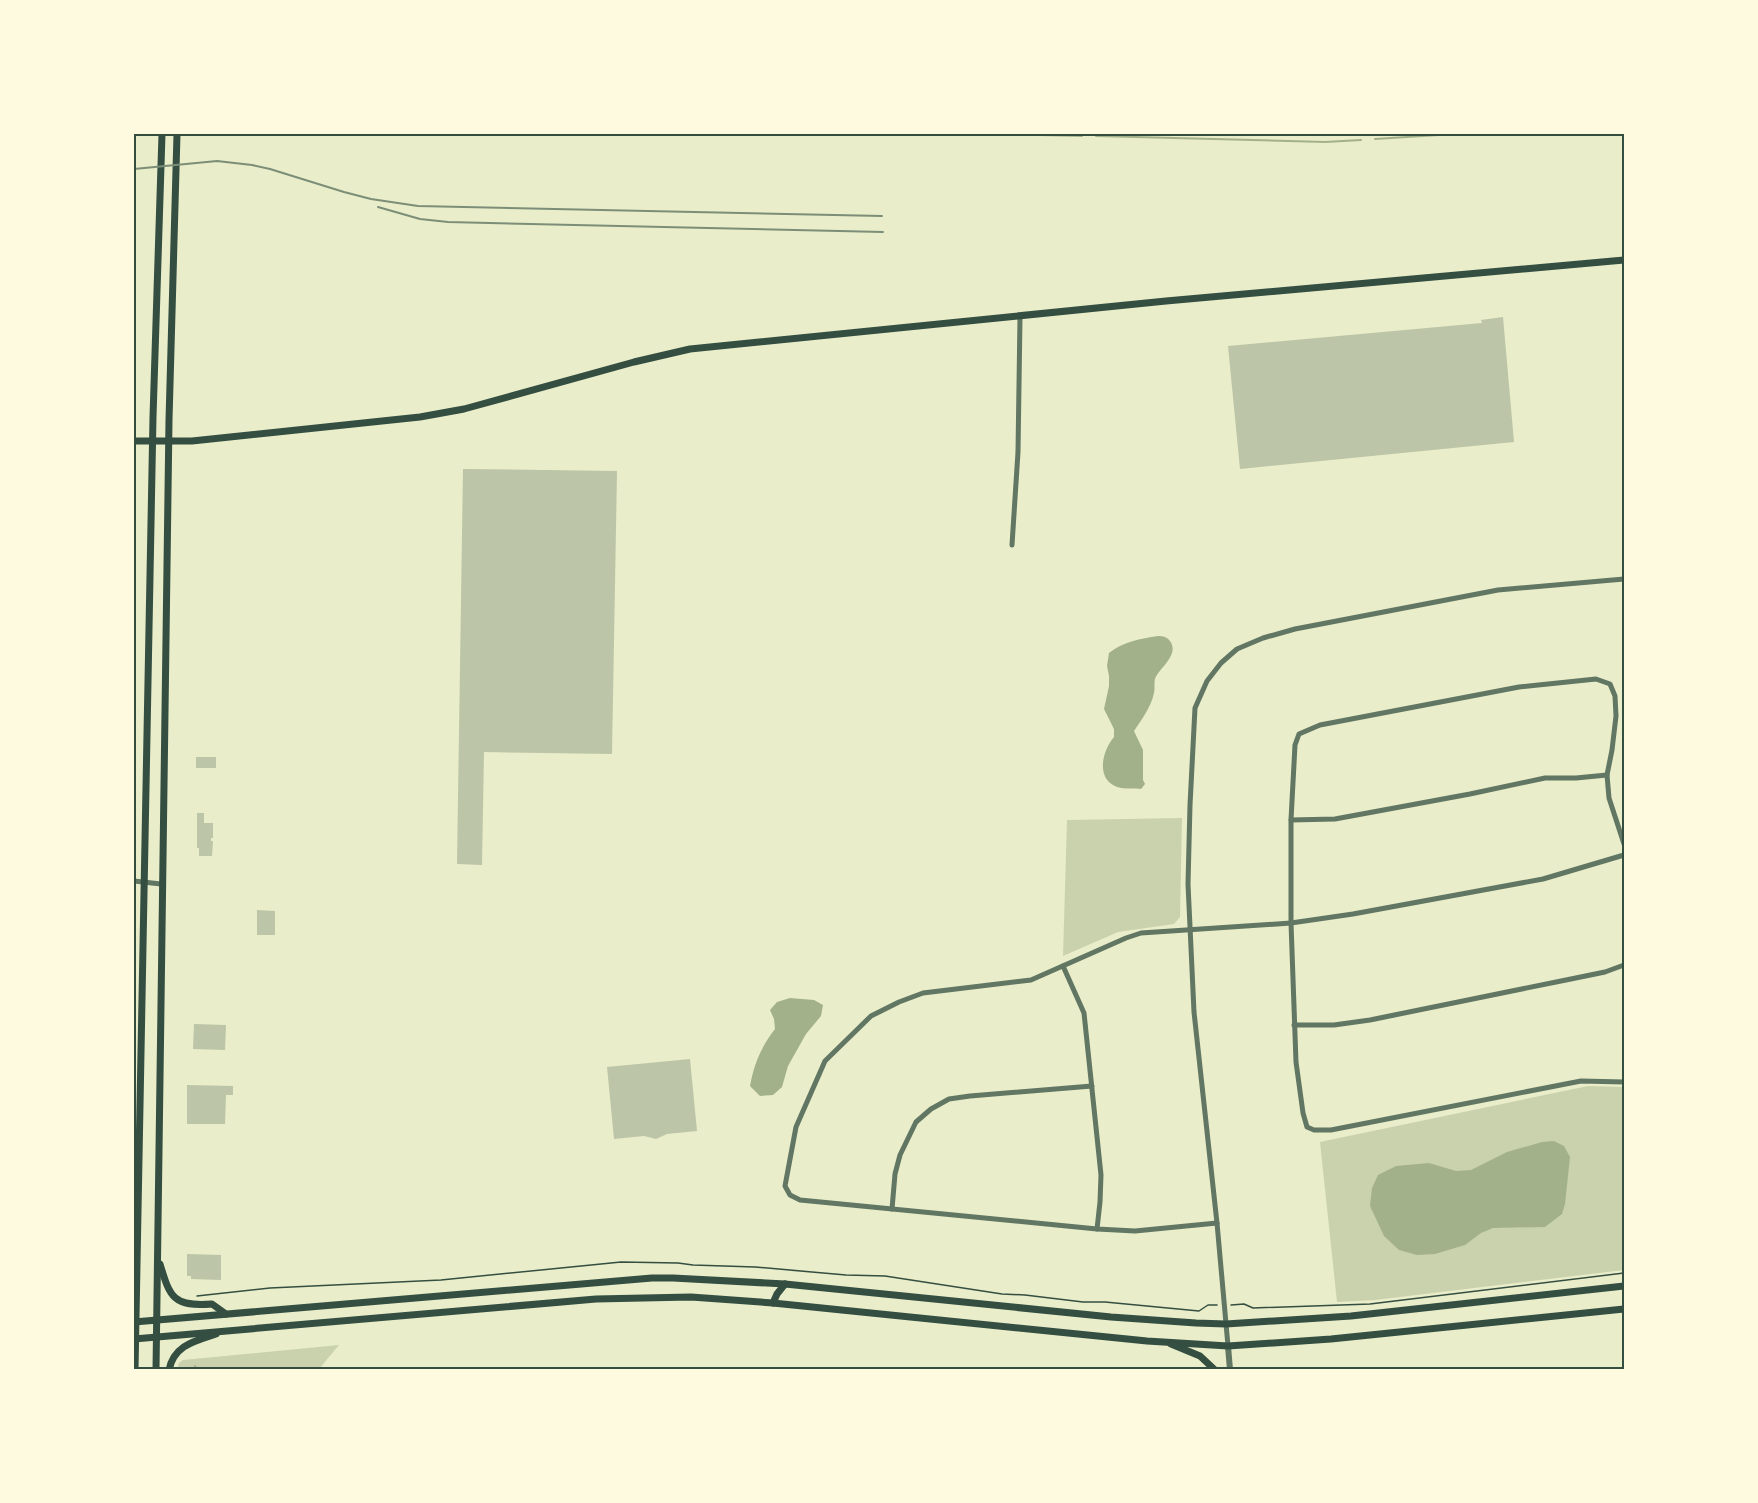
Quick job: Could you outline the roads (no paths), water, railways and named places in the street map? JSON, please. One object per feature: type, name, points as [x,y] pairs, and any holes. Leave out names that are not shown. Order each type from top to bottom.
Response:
[{"type":"main road","points":[[135,1370],[135,1254],[145,882],[152,441],[162,134]]},
{"type":"main road","points":[[156,1370],[168,441],[177,134]]},
{"type":"main road","points":[[134,441],[192,441],[420,417],[464,409],[634,362],[690,349],[1166,301],[1624,260]]},
{"type":"main road","points":[[158,1257],[167,1288],[176,1297],[185,1304],[212,1304],[226,1314]]},
{"type":"main road","points":[[135,1321],[652,1278],[785,1284],[1111,1317],[1196,1323],[1351,1316],[1624,1286]]},
{"type":"main road","points":[[773,1303],[785,1284]]},
{"type":"main road","points":[[134,1339],[627,1297],[691,1297],[773,1303],[1227,1346],[1331,1339],[1624,1309]]},
{"type":"main road","points":[[169,1370],[170,1363],[176,1354],[187,1343],[228,1330]]},
{"type":"main road","points":[[1166,1342],[1200,1356],[1215,1370]]},
{"type":"street","points":[[1012,545],[1018,452],[1020,317]]},
{"type":"street","points":[[1230,1370],[1194,1012],[1188,884],[1195,708],[1207,681],[1221,663],[1237,650],[1263,638],[1295,629],[1498,590],[1624,579]]},
{"type":"street","points":[[1624,844],[1609,798],[1607,775],[1616,716],[1615,696],[1610,684],[1596,679],[1519,687],[1320,725],[1302,731],[1295,745],[1291,820],[1294,1025],[1296,1062],[1307,1127],[1314,1130],[1331,1130],[1581,1081],[1624,1082]]},
{"type":"street","points":[[1291,820],[1335,819],[1545,778],[1607,775]]},
{"type":"street","points":[[1217,1223],[1135,1231],[1097,1229],[800,1200],[790,1195],[785,1186],[796,1127],[825,1061],[870,1016],[899,1002],[923,993],[1031,980],[1141,933],[1291,923],[1353,915],[1543,879],[1624,855]]},
{"type":"street","points":[[134,881],[161,884]]},
{"type":"street","points":[[1294,1025],[1334,1025],[1370,1020],[1605,972],[1624,964]]},
{"type":"street","points":[[1063,966],[1084,1013],[1101,1174],[1097,1229]]},
{"type":"street","points":[[892,1209],[895,1174],[900,1155],[916,1122],[931,1109],[949,1100],[970,1096],[1092,1086]]},
{"type":"waterway","points":[[980,134],[1004,134]]},
{"type":"waterway","points":[[1013,134],[1030,135]]},
{"type":"waterway","points":[[1375,139],[1455,134]]},
{"type":"waterway","points":[[1039,135],[1082,136]]},
{"type":"waterway","points":[[1096,136],[1325,142],[1361,140]]},
{"type":"waterway","points":[[195,1366],[198,1370]]},
{"type":"railway","points":[[134,169],[217,161],[252,165],[371,199],[418,206],[882,216]]},
{"type":"railway","points":[[378,207],[420,219],[448,222],[883,232]]}]
